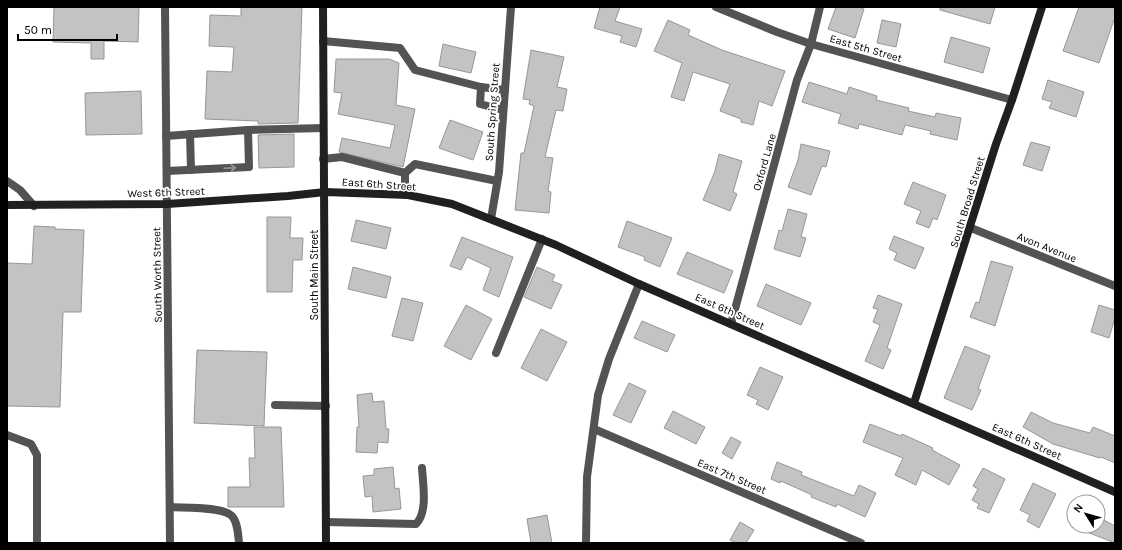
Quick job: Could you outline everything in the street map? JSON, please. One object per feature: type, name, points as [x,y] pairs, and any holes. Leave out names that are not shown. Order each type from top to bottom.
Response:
[{"type":"street","name":"South Worth Street","points":[[165,7],[170,543]]},
{"type":"street","name":"South Main Street","points":[[322,7],[325,192],[326,543]]},
{"type":"street","name":"South Spring Street","points":[[491,219],[498,181],[511,7]]},
{"type":"street","name":"East 5th Street","points":[[718,7],[777,32],[811,44],[1012,100]]},
{"type":"street","name":"Oxford Lane","points":[[731,324],[797,80],[811,44],[820,7]]},
{"type":"street","name":"South Broad Street","points":[[914,403],[971,228],[996,144],[1042,7]]},
{"type":"street","points":[[323,41],[400,48],[415,70],[481,87],[505,90]]},
{"type":"street","points":[[481,87],[480,104],[503,110]]},
{"type":"street","points":[[166,136],[248,130],[323,128]]},
{"type":"street","points":[[167,172],[250,167],[248,130]]},
{"type":"street","points":[[190,134],[191,170]]},
{"type":"street","points":[[324,159],[342,157],[405,173]]},
{"type":"street","points":[[404,195],[405,173],[415,164],[498,181]]},
{"type":"street","points":[[7,181],[20,190],[34,206]]},
{"type":"street","name":"East 6th Street","points":[[325,192],[404,195],[452,204],[542,239],[639,284],[1115,492]]},
{"type":"street","name":"West 6th Street","points":[[7,205],[167,204],[325,192]]},
{"type":"street","name":"Avon Avenue","points":[[971,228],[1115,286]]},
{"type":"street","points":[[496,353],[542,239]]},
{"type":"street","points":[[586,543],[587,477],[598,395],[609,359],[639,284]]},
{"type":"street","points":[[275,404],[326,406]]},
{"type":"street","name":"East 7th Street","points":[[594,429],[861,543]]},
{"type":"street","points":[[7,435],[31,444],[37,455],[37,543]]},
{"type":"street","points":[[326,522],[416,524],[421,519],[423,508],[422,468]]},
{"type":"street","points":[[170,507],[222,510],[232,515],[236,524],[239,543]]},
{"type":"building","points":[[54,7],[139,7],[138,42],[104,41],[104,59],[91,59],[91,43],[53,42]]},
{"type":"building","points":[[241,7],[302,7],[298,123],[258,124],[258,121],[205,119],[207,71],[232,72],[234,47],[209,46],[210,15],[241,16]]},
{"type":"building","points":[[600,7],[620,7],[615,21],[642,29],[636,47],[620,42],[622,36],[594,28]]},
{"type":"building","points":[[836,7],[859,7],[864,9],[855,38],[828,29]]},
{"type":"building","points":[[940,7],[995,7],[990,24],[940,10]]},
{"type":"building","points":[[1079,7],[1115,7],[1115,17],[1099,63],[1063,51]]},
{"type":"building","points":[[668,20],[690,30],[688,35],[722,50],[785,71],[772,106],[759,101],[753,125],[741,122],[741,119],[720,111],[730,84],[693,72],[684,101],[671,97],[682,63],[654,51]]},
{"type":"building","points":[[882,20],[901,24],[896,47],[877,43]]},
{"type":"building","points":[[951,37],[990,48],[983,73],[944,62]]},
{"type":"building","points":[[443,44],[476,52],[471,73],[439,66]]},
{"type":"building","points":[[531,50],[564,57],[557,87],[567,89],[563,111],[556,110],[545,157],[553,158],[548,191],[551,192],[549,213],[515,210],[521,153],[524,153],[534,106],[529,104],[530,100],[523,99]]},
{"type":"building","points":[[336,59],[389,59],[399,63],[396,105],[415,109],[403,167],[339,152],[342,138],[390,148],[395,125],[338,114],[342,93],[334,92]]},
{"type":"building","points":[[1048,80],[1084,92],[1076,117],[1049,108],[1052,102],[1042,99]]},
{"type":"building","points":[[809,82],[847,94],[849,87],[877,96],[876,100],[909,108],[908,111],[935,117],[936,113],[961,118],[957,140],[930,134],[931,131],[905,125],[902,135],[859,124],[858,129],[838,123],[841,114],[802,102]]},
{"type":"building","points":[[141,91],[142,134],[86,135],[85,93]]},
{"type":"building","points":[[450,120],[483,132],[473,160],[439,148]]},
{"type":"building","points":[[294,134],[294,167],[259,168],[258,135]]},
{"type":"building","points":[[1031,142],[1050,147],[1042,171],[1023,165]]},
{"type":"building","points":[[801,144],[830,151],[826,167],[822,166],[811,195],[788,187],[798,160]]},
{"type":"building","points":[[719,154],[742,161],[733,192],[737,194],[730,211],[703,200],[715,171]]},
{"type":"building","points":[[913,182],[946,195],[937,220],[933,218],[929,228],[916,223],[921,211],[904,204]]},
{"type":"building","points":[[788,209],[807,214],[801,237],[806,238],[800,257],[774,249],[779,230],[782,231]]},
{"type":"building","points":[[267,217],[291,217],[290,238],[303,238],[302,260],[293,260],[292,292],[267,292]]},
{"type":"building","points":[[356,220],[391,228],[386,249],[351,241]]},
{"type":"building","points":[[627,221],[672,238],[660,267],[644,260],[645,257],[618,247]]},
{"type":"building","points":[[34,226],[55,227],[55,229],[84,230],[81,312],[63,312],[60,407],[7,406],[7,263],[32,264]]},
{"type":"building","points":[[894,236],[924,248],[915,269],[894,260],[897,253],[889,249]]},
{"type":"building","points":[[462,237],[513,257],[499,297],[483,290],[491,268],[467,257],[461,270],[450,266]]},
{"type":"building","points":[[687,252],[733,271],[724,293],[677,274]]},
{"type":"building","points":[[991,261],[1013,267],[995,326],[970,317],[976,302],[979,303]]},
{"type":"building","points":[[353,267],[391,277],[386,298],[348,289]]},
{"type":"building","points":[[537,267],[555,275],[552,281],[562,285],[551,309],[524,297]]},
{"type":"building","points":[[766,284],[811,303],[801,325],[757,306]]},
{"type":"building","points":[[878,295],[902,304],[887,348],[891,350],[883,369],[865,361],[880,325],[873,322],[878,309],[873,308]]},
{"type":"building","points":[[402,298],[423,303],[413,341],[392,336]]},
{"type":"building","points":[[466,305],[492,319],[471,360],[444,346]]},
{"type":"building","points":[[1099,305],[1115,310],[1115,318],[1109,338],[1091,332]]},
{"type":"building","points":[[642,321],[675,335],[667,352],[634,338]]},
{"type":"building","points":[[541,329],[567,342],[547,381],[521,368]]},
{"type":"building","points":[[965,346],[990,356],[978,389],[981,390],[972,410],[944,398]]},
{"type":"building","points":[[197,350],[267,352],[264,426],[194,423]]},
{"type":"building","points":[[760,367],[783,377],[768,410],[756,404],[758,400],[747,395]]},
{"type":"building","points":[[629,383],[646,391],[631,423],[613,415]]},
{"type":"building","points":[[372,393],[373,402],[384,401],[386,429],[389,429],[388,443],[378,442],[377,453],[356,452],[357,427],[359,427],[357,395]]},
{"type":"building","points":[[673,411],[705,427],[696,444],[664,428]]},
{"type":"building","points":[[1031,412],[1053,423],[1090,433],[1093,427],[1115,436],[1115,463],[1101,457],[1100,458],[1053,444],[1023,427]]},
{"type":"building","points":[[870,424],[901,436],[902,434],[933,448],[932,450],[960,465],[949,485],[922,470],[916,485],[895,475],[903,458],[863,442]]},
{"type":"building","points":[[254,427],[281,427],[284,507],[228,507],[228,487],[250,487],[249,458],[255,458]]},
{"type":"building","points":[[731,437],[741,442],[732,459],[722,453]]},
{"type":"building","points":[[777,462],[802,472],[801,475],[854,496],[859,485],[876,493],[865,517],[837,504],[836,507],[811,497],[812,495],[781,481],[780,483],[771,479]]},
{"type":"building","points":[[393,467],[395,489],[399,488],[401,509],[373,512],[372,496],[365,497],[363,476],[374,475],[374,469]]},
{"type":"building","points":[[983,468],[1005,479],[989,513],[977,508],[979,504],[972,500],[978,489],[973,486]]},
{"type":"building","points":[[1033,483],[1056,494],[1039,528],[1027,521],[1030,515],[1020,510]]},
{"type":"building","points":[[547,515],[552,543],[531,543],[527,519]]},
{"type":"building","points":[[1106,521],[1115,526],[1115,543],[1092,534],[1106,534]]},
{"type":"building","points":[[740,522],[754,530],[746,543],[736,543],[730,540]]}]
